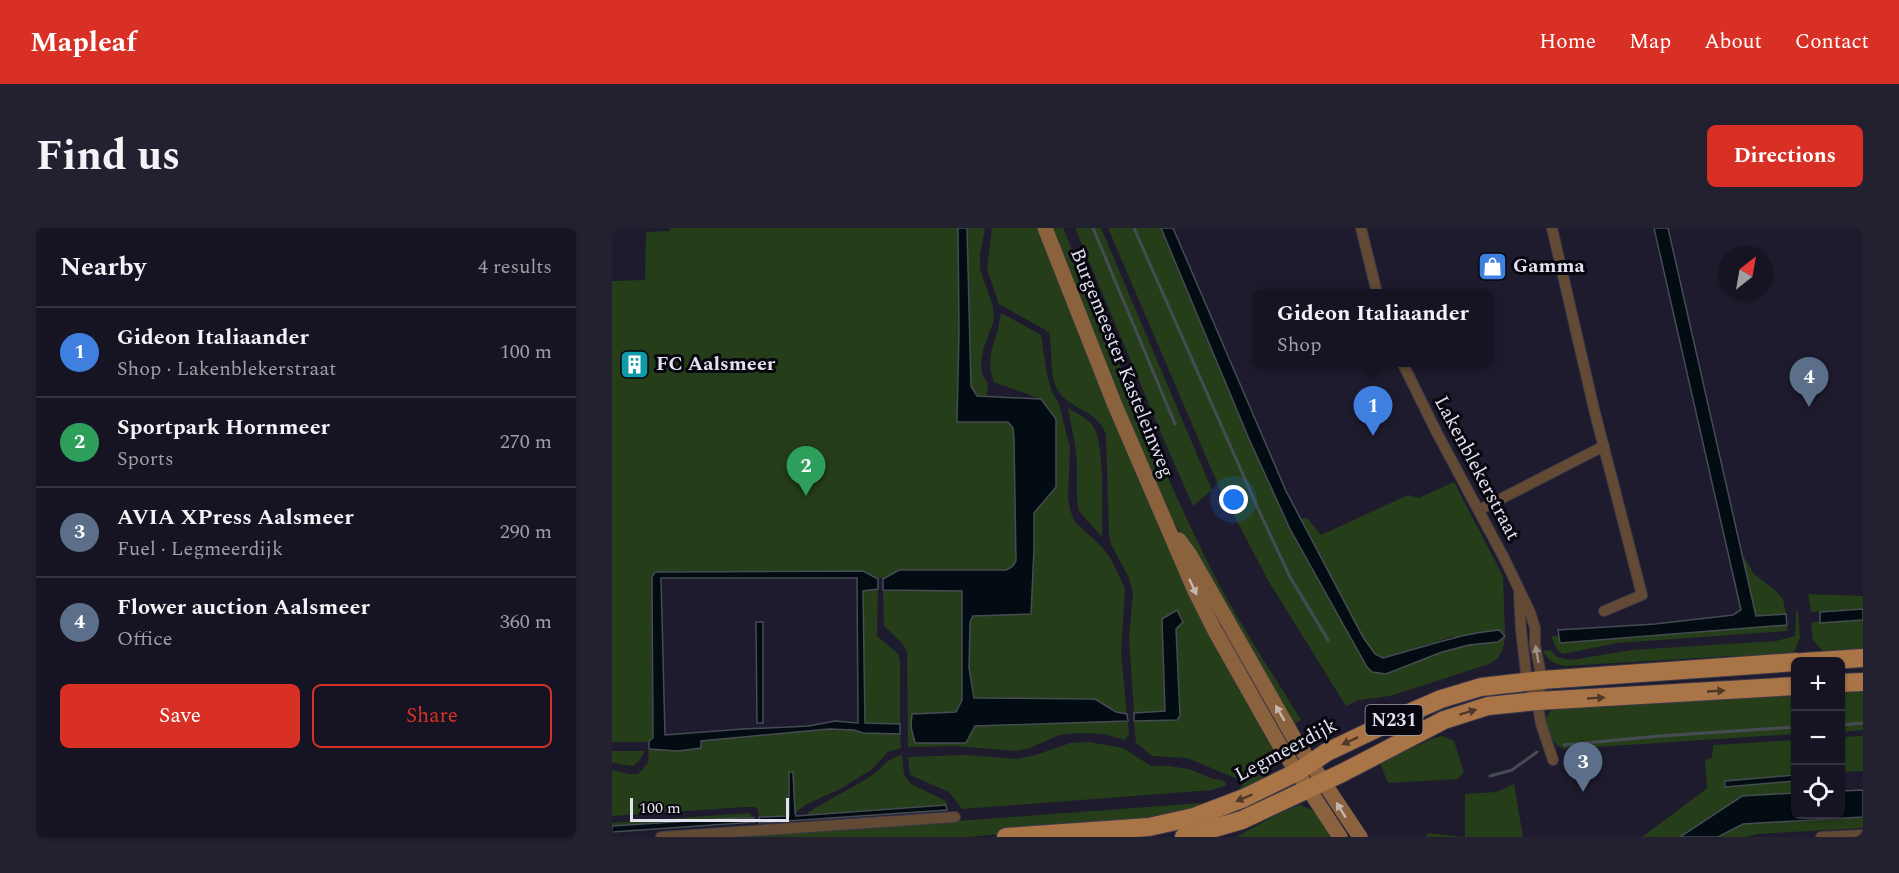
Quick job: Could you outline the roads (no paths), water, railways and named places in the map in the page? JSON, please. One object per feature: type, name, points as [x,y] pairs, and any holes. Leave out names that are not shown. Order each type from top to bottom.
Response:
[{"type":"main road","name":"Burgemeester Kasteleinweg","points":[[1045,228],[1114,404],[1179,558],[1215,632],[1315,786],[1340,837]]},
{"type":"main road","points":[[1845,659],[1863,658]]},
{"type":"main road","name":"Legmeerdijk","points":[[1006,837],[1149,827],[1194,817],[1244,798],[1304,768],[1327,752],[1441,699],[1481,687],[1791,662]]},
{"type":"main road","points":[[1845,683],[1863,682]]},
{"type":"main road","name":"N231","points":[[1184,837],[1242,820],[1315,786],[1444,720],[1488,706],[1537,701],[1791,686]]},
{"type":"main road","name":"Burgemeester Kasteleinweg","points":[[1315,786],[1360,837]]},
{"type":"street","points":[[1361,228],[1376,289]]},
{"type":"street","points":[[1552,228],[1642,595],[1604,611]]},
{"type":"street","name":"Lakenblekerstraat","points":[[1404,367],[1530,612],[1535,628],[1534,681]]},
{"type":"street","points":[[1479,510],[1605,446]]},
{"type":"street","name":"Lakenblekerstraat","points":[[1519,592],[1521,630],[1534,681]]},
{"type":"street","points":[[1534,681],[1541,724],[1553,760]]},
{"type":"street","points":[[660,837],[955,817]]},
{"type":"street","points":[[1821,837],[1863,835]]},
{"type":"waterway","points":[[1093,228],[1175,424]]},
{"type":"waterway","points":[[1134,228],[1290,577],[1328,640]]},
{"type":"waterway","points":[[1845,725],[1863,723]]},
{"type":"waterway","points":[[1564,745],[1791,727]]},
{"type":"waterway","points":[[1490,776],[1512,770],[1537,752]]},
{"type":"place","name":"Gamma","points":[[1492,266]]},
{"type":"place","name":"FC Aalsmeer","points":[[635,364]]},
{"type":"place","name":"Flower auction Aalsmeer","points":[[1809,407]]},
{"type":"place","name":"Gideon Italiaander","points":[[1373,436]]},
{"type":"place","name":"Sportpark Hornmeer","points":[[806,496]]},
{"type":"place","name":"AVIA XPress Aalsmeer","points":[[1583,792]]}]
